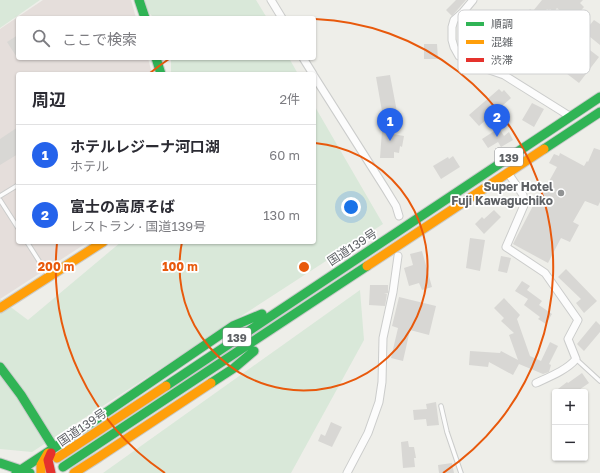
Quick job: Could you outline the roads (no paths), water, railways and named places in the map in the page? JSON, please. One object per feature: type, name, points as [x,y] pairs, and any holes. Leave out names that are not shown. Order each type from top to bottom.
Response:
[{"type":"main road","points":[[139,0],[144,16]]},
{"type":"main road","points":[[157,60],[160,72]]},
{"type":"main road","name":"国道139号","points":[[57,458],[600,97]]},
{"type":"main road","name":"国道139号","points":[[64,468],[600,112]]},
{"type":"main road","points":[[0,308],[100,244]]},
{"type":"main road","points":[[0,463],[22,472],[54,448],[233,326],[291,302]]},
{"type":"main road","points":[[74,473],[234,368],[298,314]]},
{"type":"main road","points":[[0,367],[21,395],[54,448]]},
{"type":"main road","points":[[40,473],[44,458],[54,448]]},
{"type":"main road","points":[[51,473],[48,460],[54,448]]},
{"type":"main road","points":[[90,473],[92,466],[99,457]]},
{"type":"street","points":[[271,0],[281,16]]},
{"type":"street","points":[[465,10],[473,0]]},
{"type":"street","points":[[458,16],[454,20],[452,27],[452,40],[458,54]]},
{"type":"street","points":[[304,60],[311,72]]},
{"type":"street","points":[[501,74],[571,117]]},
{"type":"street","points":[[316,80],[396,206],[399,216]]},
{"type":"street","points":[[508,173],[523,195],[525,203],[506,247],[545,273],[578,320],[568,339],[576,359],[573,363],[536,383]]},
{"type":"street","points":[[347,473],[368,434],[379,402],[382,382],[383,338],[393,292],[398,256]]},
{"type":"lane","points":[[0,196],[16,186]]},
{"type":"lane","points":[[0,200],[16,225]]},
{"type":"lane","points":[[28,244],[49,276]]},
{"type":"lane","points":[[576,359],[600,381]]},
{"type":"lane","points":[[441,406],[447,432],[461,473]]},
{"type":"place","name":"富士の高原そば","points":[[497,137]]},
{"type":"place","name":"ホテルレジーナ河口湖","points":[[390,141]]},
{"type":"place","name":"Super Hotel Fuji Kawaguchiko","points":[[561,193]]}]
